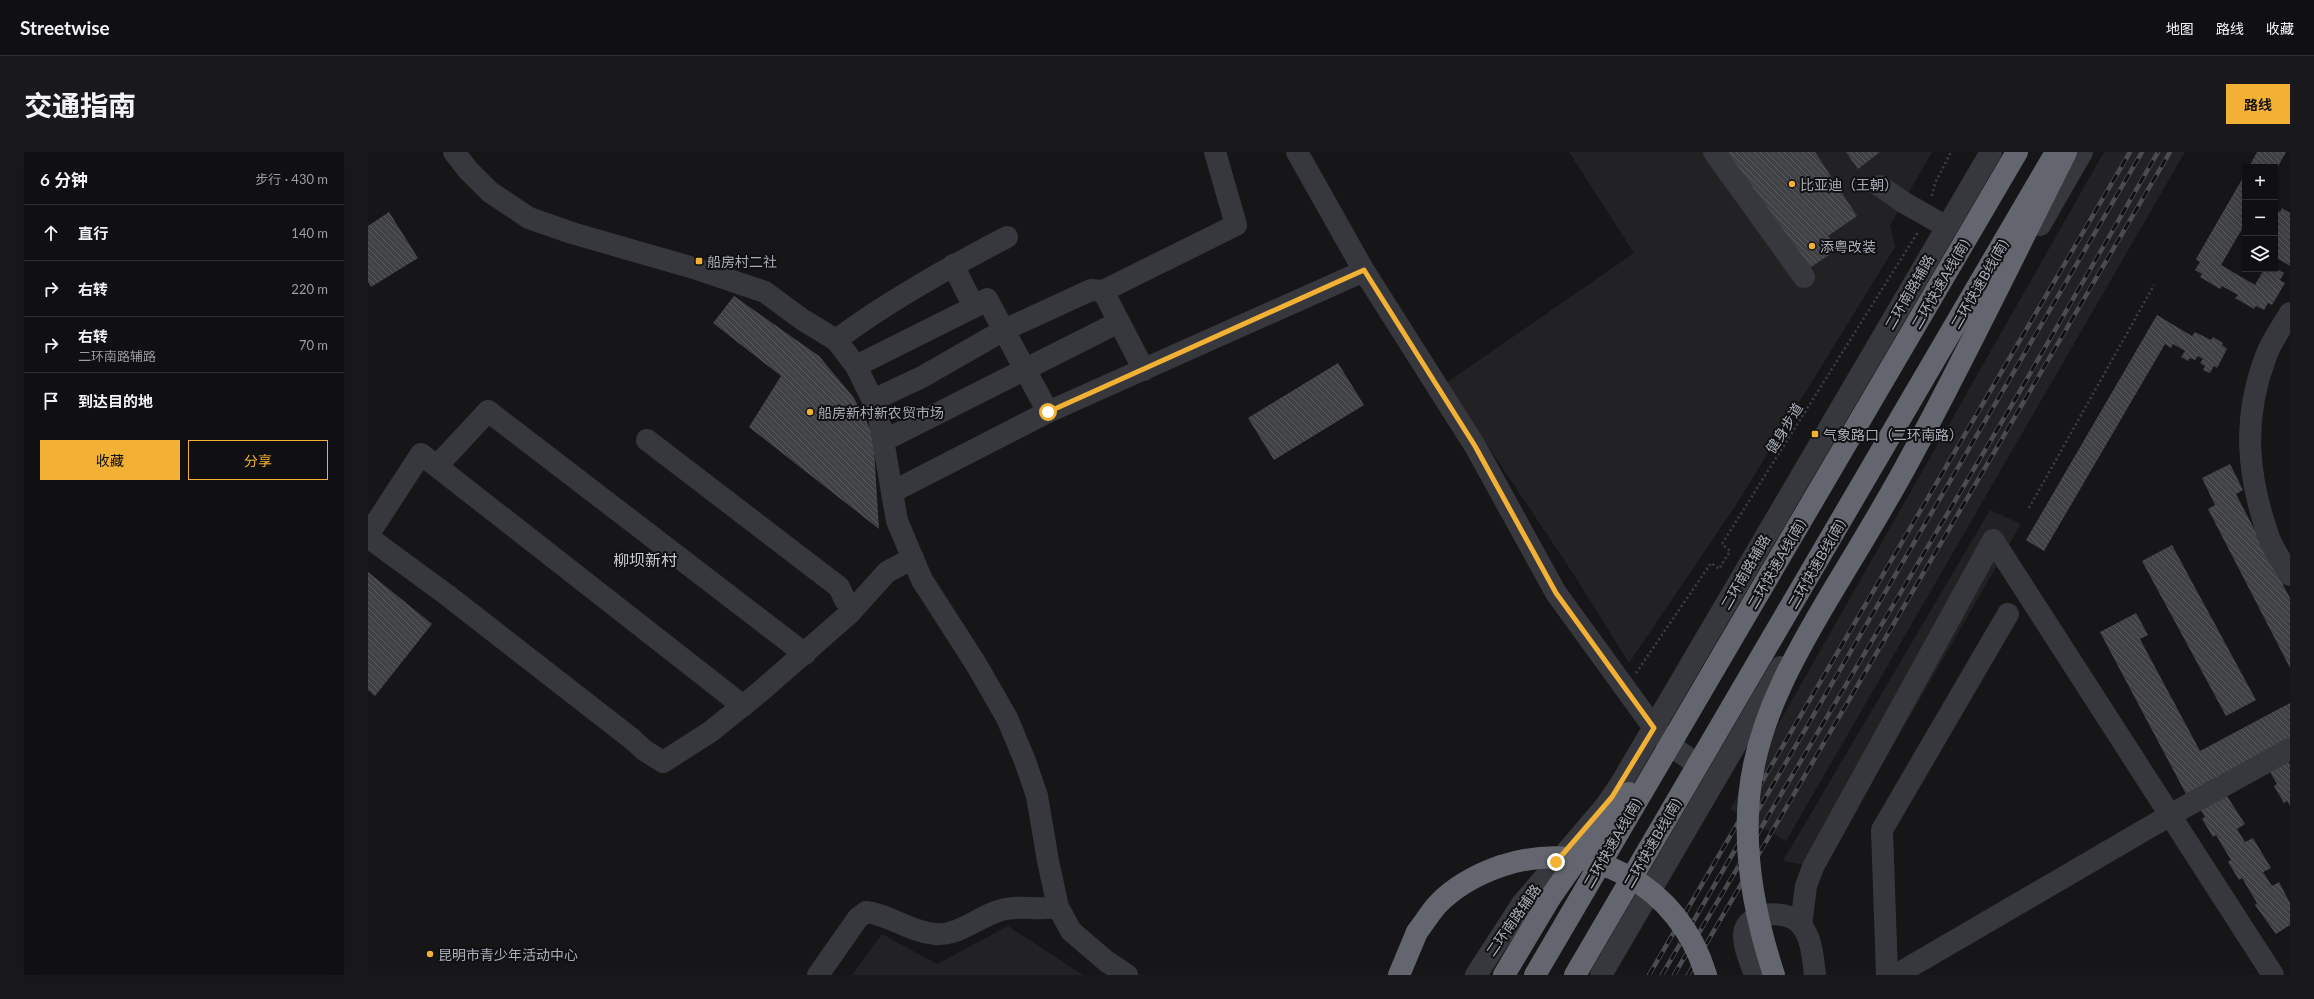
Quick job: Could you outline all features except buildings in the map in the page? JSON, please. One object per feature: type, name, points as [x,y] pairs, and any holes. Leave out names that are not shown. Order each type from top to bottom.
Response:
[{"type":"highway","name":"二环快速A线(南)","points":[[1535,975],[2017,152]]},
{"type":"highway","name":"二环快速B线(南)","points":[[1575,975],[2056,152]]},
{"type":"highway","points":[[1774,975],[1755,900],[1748,840],[1752,778],[1758,749],[1768,715],[1803,643],[1921,439],[2066,152]]},
{"type":"highway","points":[[1504,975],[1566,873],[1659,757],[1679,729]]},
{"type":"highway","points":[[1399,975],[1417,932],[1437,906],[1455,890],[1480,875],[1509,864],[1558,857],[1575,858],[1609,867],[1643,884],[1673,913],[1685,929],[1695,945],[1706,975]]},
{"type":"street","points":[[454,152],[468,170],[490,192],[529,218],[572,234],[697,269],[764,292],[803,320],[836,340],[856,366],[878,411],[897,521],[922,580],[976,664],[1007,718],[1037,796],[1048,861],[1058,907],[1071,931],[1106,961],[1127,975]]},
{"type":"street","points":[[873,400],[922,377],[1004,330],[1091,290],[1102,291],[1236,225],[1215,152]]},
{"type":"street","points":[[1297,152],[1364,270],[1475,446],[1556,593],[1654,728],[1674,748],[1694,762]]},
{"type":"street","points":[[1714,152],[1804,277]]},
{"type":"street","name":"二环南路辅路","points":[[1476,975],[1522,904],[1612,797],[1654,728],[1991,152]]},
{"type":"street","points":[[1601,975],[2082,152]]},
{"type":"street","points":[[1880,186],[1902,202],[1947,227]]},
{"type":"street","points":[[836,340],[870,314],[953,265],[1007,237]]},
{"type":"street","points":[[953,265],[974,307]]},
{"type":"street","points":[[892,492],[1048,412],[1364,270]]},
{"type":"street","points":[[1102,291],[1144,370]]},
{"type":"street","points":[[856,366],[974,307],[987,299],[1048,412]]},
{"type":"street","points":[[2290,313],[2266,355],[2252,406],[2249,434],[2252,473],[2270,539],[2290,575]]},
{"type":"street","points":[[883,441],[1024,368],[1119,322]]},
{"type":"street","points":[[437,466],[488,411],[805,654]]},
{"type":"street","points":[[647,440],[839,587],[845,600],[855,608]]},
{"type":"street","points":[[743,706],[421,454],[368,536],[632,738],[644,750],[663,762],[710,732],[743,706],[805,654],[855,608],[887,572],[913,558]]},
{"type":"street","points":[[1801,925],[1806,886],[1813,867],[1993,540],[2172,814],[2273,975]]},
{"type":"street","points":[[1887,975],[1882,830],[2008,614]]},
{"type":"street","points":[[1896,975],[2172,814],[2290,750]]},
{"type":"street","points":[[818,975],[858,918],[866,912],[881,914],[916,931],[937,934],[962,928],[1005,909],[1042,910],[1058,907]]},
{"type":"street","points":[[1755,975],[1744,938],[1747,924],[1756,918],[1780,914],[1791,917],[1801,925],[1811,948],[1815,975]]},
{"type":"path","name":"健身步道","points":[[1626,688],[1711,563],[1719,569],[1730,551],[1722,544],[1928,216],[1935,183],[1951,152]]},
{"type":"path","points":[[2029,508],[2154,285]]},
{"type":"shaded area","points":[[1569,152],[1932,152],[1890,225],[1895,247],[1734,508],[1629,663],[1576,578],[1446,383],[1634,253]]},
{"type":"shaded area","points":[[2104,152],[2185,152],[1786,841],[1730,809]]},
{"type":"shaded area","points":[[1990,510],[2021,524],[1822,868],[1783,861]]},
{"type":"shaded area","points":[[1008,926],[1083,975],[852,975],[882,934],[937,964]]},
{"type":"railway","points":[[1649,975],[2130,152]]},
{"type":"railway","points":[[1662,975],[2142,152]]},
{"type":"railway","points":[[1674,975],[2013,403],[2158,152]]},
{"type":"railway","points":[[1688,975],[2170,152]]},
{"type":"place","name":"比亚迪（王朝）","points":[[1792,184]]},
{"type":"place","name":"添粤改装","points":[[1812,246]]},
{"type":"place","name":"船房村二社","points":[[699,261]]},
{"type":"place","name":"船房新村新农贸市场","points":[[810,412]]},
{"type":"place","name":"气象路口（二环南路）","points":[[1815,434]]},
{"type":"place","name":"昆明市青少年活动中心","points":[[430,954]]},
{"type":"district","name":"柳坝新村","points":[[645,559]]},
{"type":"route","points":[[1048,412],[1364,270],[1475,446],[1556,593],[1654,728],[1612,797],[1556,862]]}]
